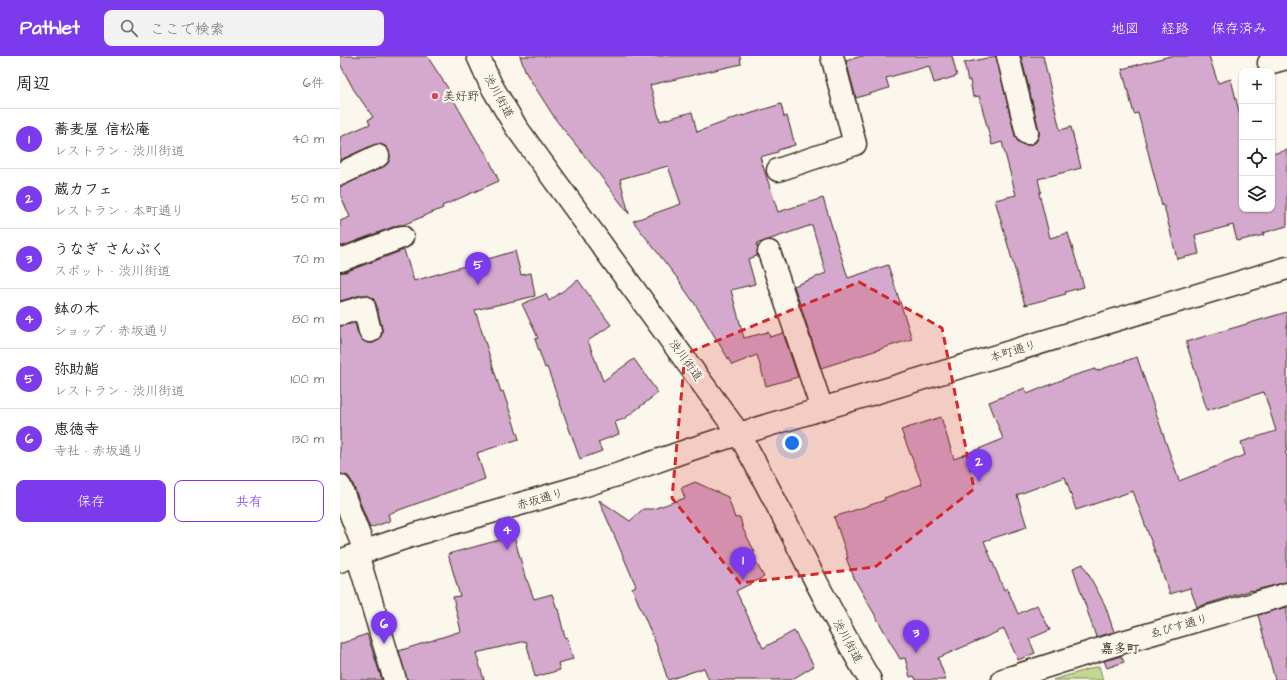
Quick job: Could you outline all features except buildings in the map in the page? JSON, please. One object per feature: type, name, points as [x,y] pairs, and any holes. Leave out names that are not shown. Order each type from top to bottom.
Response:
[{"type":"main road","name":"渋川街道","points":[[478,56],[491,85],[516,127],[739,434],[763,475],[832,612],[870,680]]},
{"type":"main road","points":[[778,170],[855,144],[832,56]]},
{"type":"main road","points":[[1008,56],[1027,133]]},
{"type":"main road","points":[[340,174],[378,156]]},
{"type":"main road","points":[[340,258],[341,260],[402,237]]},
{"type":"main road","points":[[768,267],[822,409]]},
{"type":"main road","name":"本町通り","points":[[739,434],[1287,268]]},
{"type":"main road","points":[[340,314],[364,307],[370,331]]},
{"type":"main road","name":"赤坂通り","points":[[354,555],[423,533],[574,489],[697,446],[739,434]]},
{"type":"main road","points":[[340,486],[354,555],[394,680]]},
{"type":"main road","name":"ゑびす通り","points":[[1003,680],[1123,642],[1287,594]]},
{"type":"highlighted area","points":[[859,282],[942,328],[974,489],[875,567],[740,583],[672,498],[685,354]]},
{"type":"green space","points":[[1099,666],[1103,680],[1053,680]]},
{"type":"place","name":"美好野","points":[[435,96]]},
{"type":"place","name":"弥助鮨","points":[[478,285]]},
{"type":"place","name":"蔵カフェ","points":[[979,482]]},
{"type":"place","name":"鉢の木","points":[[507,550]]},
{"type":"place","name":"蕎麦屋 信松庵","points":[[743,580]]},
{"type":"place","name":"恵徳寺","points":[[384,644]]},
{"type":"place","name":"うなぎ さんぷく","points":[[916,653]]},
{"type":"district","name":"嘉多町","points":[[1120,648]]}]
